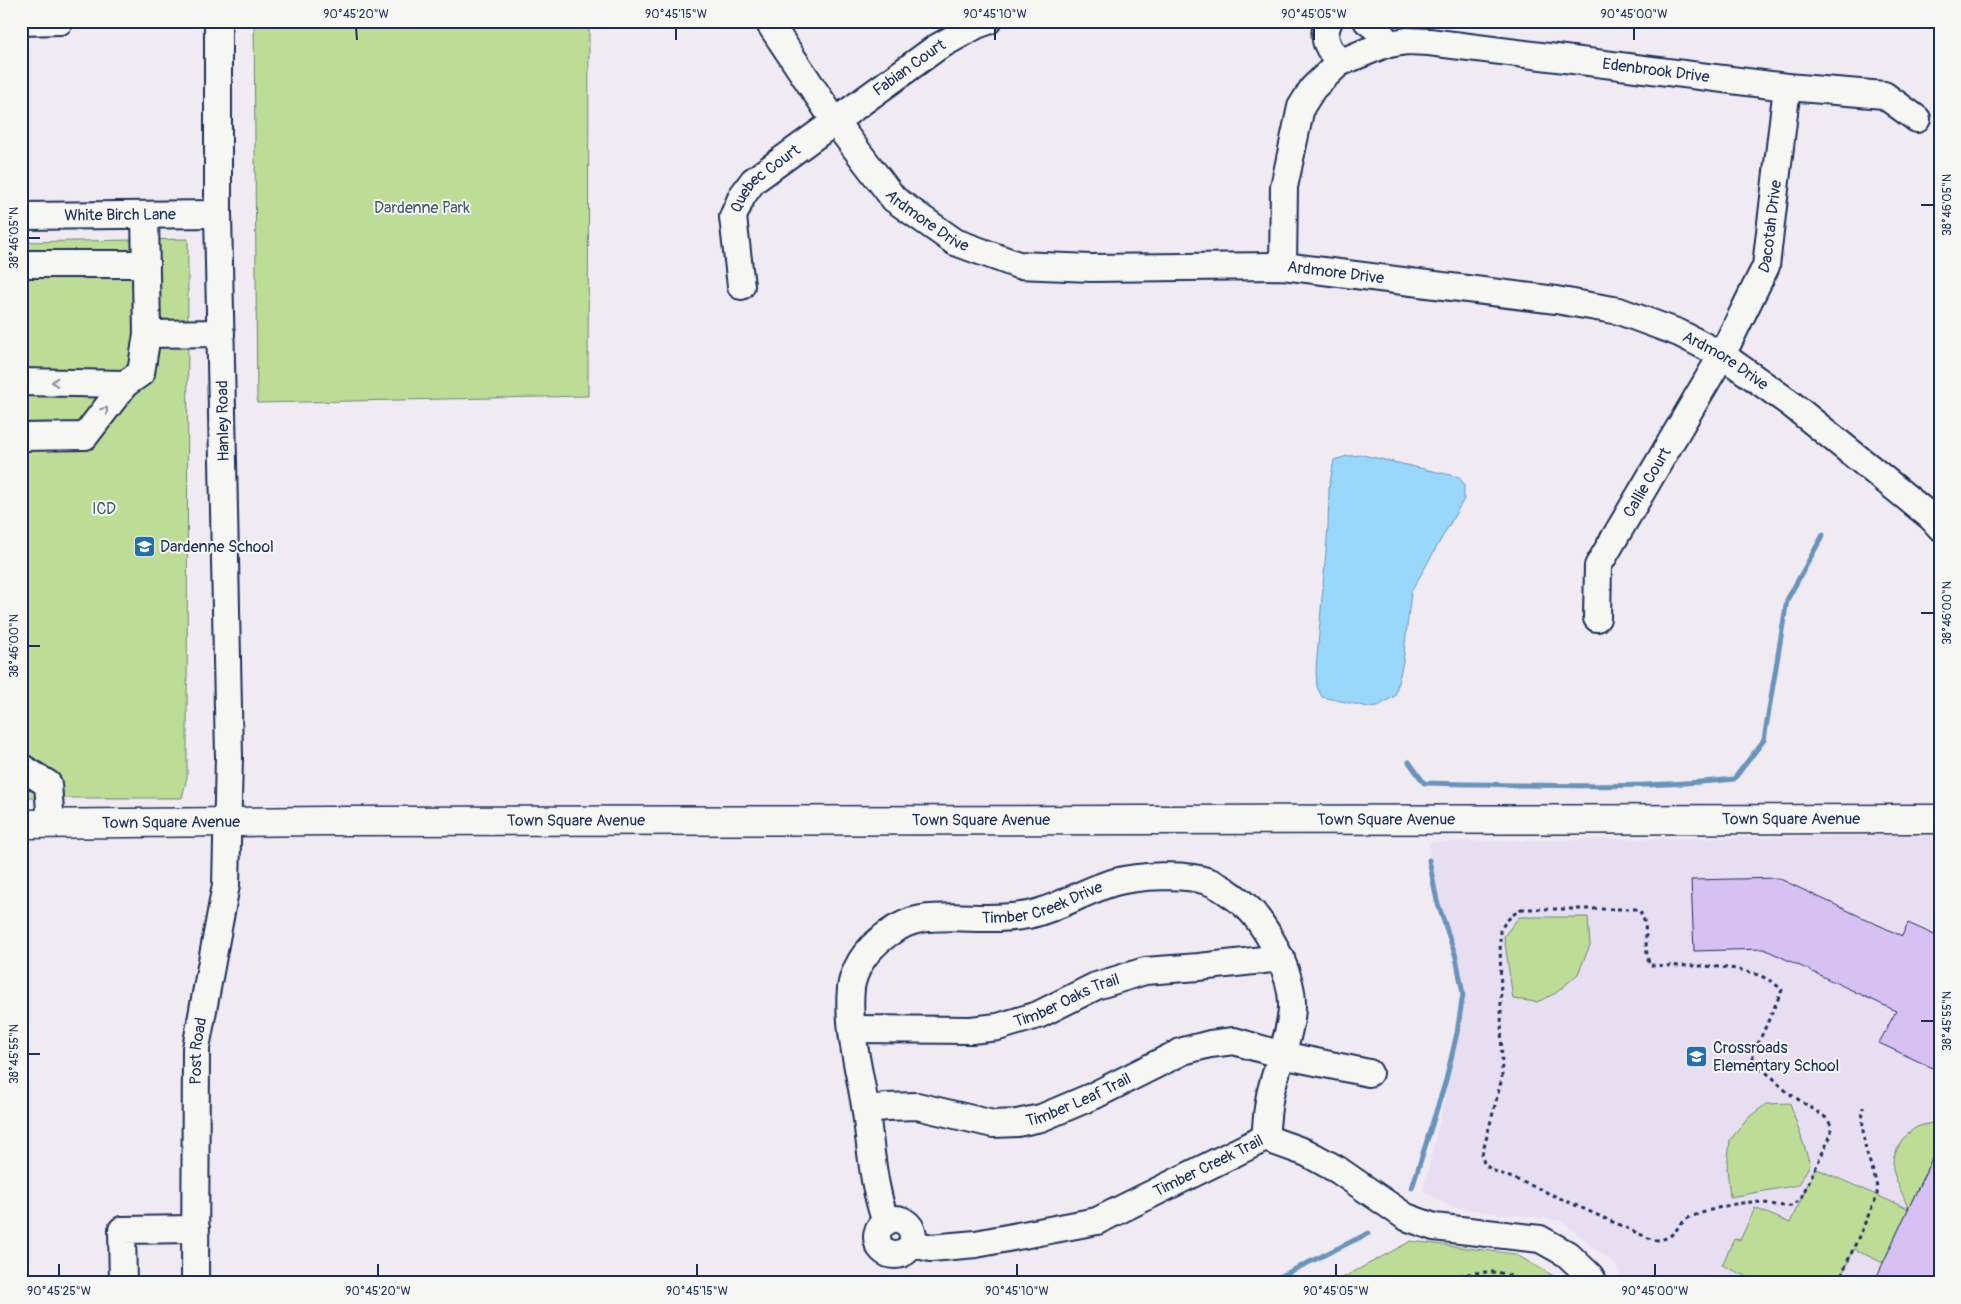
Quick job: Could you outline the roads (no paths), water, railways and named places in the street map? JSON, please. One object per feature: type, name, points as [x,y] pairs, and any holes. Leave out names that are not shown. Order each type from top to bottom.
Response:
[{"type":"main road","name":"Town Square Avenue","points":[[21,824],[229,822],[1940,820]]},
{"type":"street","points":[[21,22],[60,21]]},
{"type":"street","name":"Hanley Road","points":[[218,21],[218,214],[229,822]]},
{"type":"street","name":"Ardmore Drive","points":[[768,21],[836,123],[894,199],[954,242],[1018,265],[1091,268],[1283,266],[1556,300],[1619,311],[1679,333],[1722,355],[1791,404],[1931,517],[1940,527]]},
{"type":"street","name":"Fabian Court","points":[[836,123],[936,48],[977,25],[988,21]]},
{"type":"street","points":[[1330,21],[1325,30],[1326,43],[1339,63]]},
{"type":"street","points":[[1367,21],[1376,28],[1389,44]]},
{"type":"street","name":"Edenbrook Drive","points":[[1283,266],[1284,187],[1301,108],[1314,88],[1339,63],[1383,45],[1407,41],[1429,42],[1787,87],[1884,95],[1916,119]]},
{"type":"street","name":"Dacotah Drive","points":[[1722,355],[1766,266],[1787,87]]},
{"type":"street","name":"Quebec Court","points":[[741,286],[733,217],[742,196],[754,181],[836,123]]},
{"type":"street","name":"White Birch Lane","points":[[21,216],[218,214]]},
{"type":"street","points":[[21,437],[85,436],[125,384],[142,374],[147,334],[145,215]]},
{"type":"street","points":[[21,264],[146,264]]},
{"type":"street","points":[[147,334],[221,333]]},
{"type":"street","name":"Callie Court","points":[[1597,618],[1598,566],[1722,355]]},
{"type":"street","points":[[21,382],[125,384]]},
{"type":"street","points":[[21,767],[48,784],[51,824]]},
{"type":"street","name":"Post Road","points":[[195,1283],[196,1048],[226,885],[229,822]]},
{"type":"street","name":"Timber Creek Drive","points":[[886,1222],[880,1207],[875,1180],[866,1110],[852,1029],[851,986],[861,962],[876,944],[897,928],[920,920],[1000,919],[1028,915],[1047,910],[1114,882],[1150,877],[1179,877],[1207,881],[1231,895],[1252,912],[1281,958],[1291,991],[1292,1007],[1282,1055],[1271,1090],[1265,1138]]},
{"type":"street","name":"Timber Oaks Trail","points":[[852,1029],[972,1030],[998,1027],[1038,1015],[1096,986],[1145,970],[1199,967],[1281,958]]},
{"type":"street","name":"Timber Leaf Trail","points":[[866,1110],[916,1106],[993,1124],[1017,1123],[1041,1118],[1093,1096],[1183,1051],[1210,1044],[1234,1042],[1282,1055],[1369,1073]]},
{"type":"street","name":"Timber Creek Trail","points":[[886,1222],[894,1219],[906,1222],[913,1232],[913,1244],[931,1248],[976,1244],[1097,1221],[1265,1138],[1307,1153],[1338,1170],[1406,1217],[1434,1227],[1540,1239],[1567,1254],[1590,1276],[1594,1283]]},
{"type":"street","points":[[122,1283],[122,1230],[196,1229]]},
{"type":"water","points":[[1363,455],[1459,477],[1464,484],[1464,499],[1411,592],[1403,662],[1395,696],[1378,706],[1368,707],[1322,697],[1317,687],[1316,669],[1328,527],[1329,488],[1334,460],[1347,456]]},
{"type":"waterway","points":[[1409,762],[1424,783],[1618,786],[1734,779],[1764,740],[1787,600],[1823,535]]},
{"type":"waterway","points":[[1412,1188],[1446,1080],[1457,1033],[1463,994],[1456,957],[1437,901],[1429,860]]},
{"type":"waterway","points":[[1267,1283],[1369,1233]]},
{"type":"place","name":"Dardenne School","points":[[144,547]]},
{"type":"place","name":"Crossroads Elementary School","points":[[1697,1057]]},
{"type":"park label","name":"Dardenne Park","points":[[422,208]]},
{"type":"park label","name":"ICD","points":[[104,509]]}]
